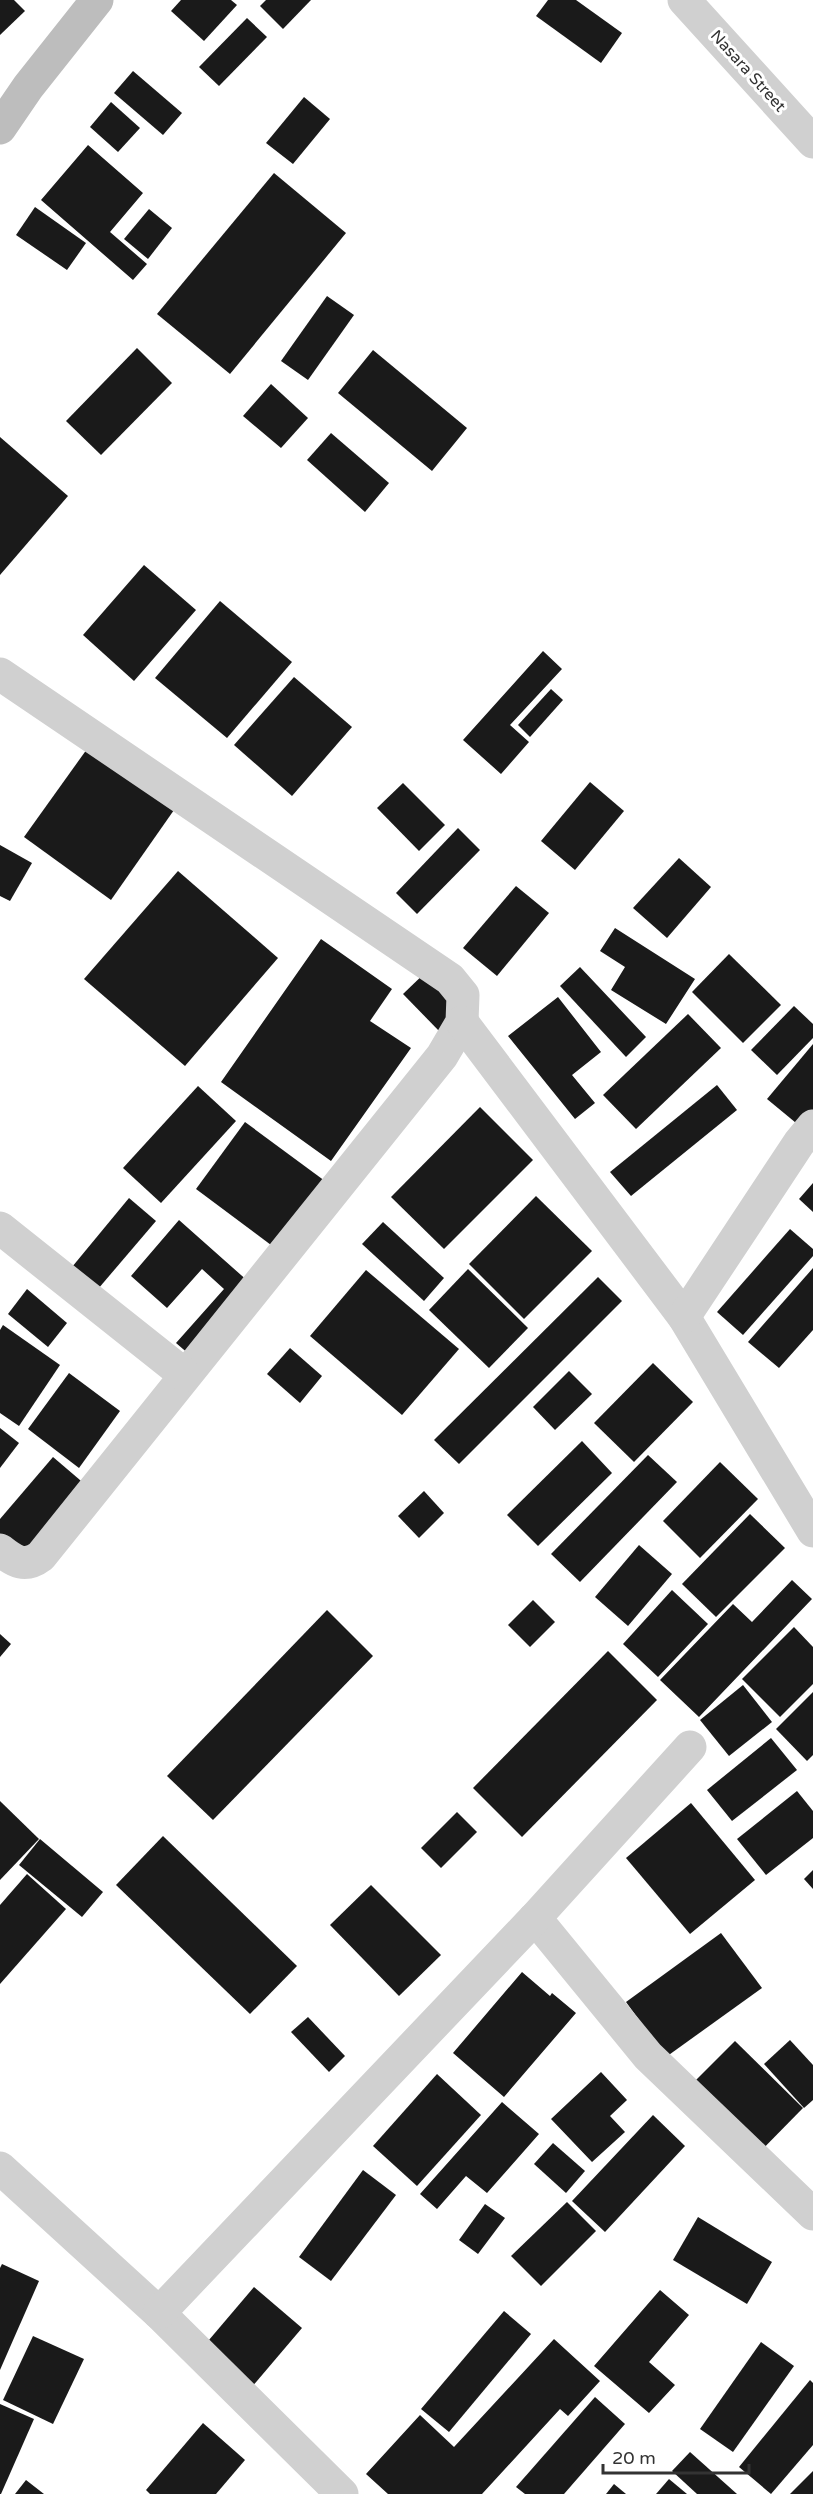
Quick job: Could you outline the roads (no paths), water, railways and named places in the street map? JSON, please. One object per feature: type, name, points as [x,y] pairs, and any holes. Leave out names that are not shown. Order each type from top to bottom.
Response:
[{"type":"street","name":"Nasara Street","points":[[684,0],[813,142]]},
{"type":"street","points":[[0,129],[85,5]]},
{"type":"street","points":[[0,674],[450,979],[463,995],[462,1022],[441,1056],[41,1556],[31,1563],[20,1563],[0,1551]]},
{"type":"street","points":[[462,1022],[684,1317],[813,1531]]},
{"type":"street","points":[[684,1317],[798,1143],[813,1126]]},
{"type":"street","points":[[0,1228],[185,1375]]},
{"type":"street","points":[[159,2313],[535,1918],[690,1747]]},
{"type":"street","points":[[535,1918],[648,2056],[813,2214]]},
{"type":"street","points":[[0,2168],[159,2313],[342,2494]]}]
